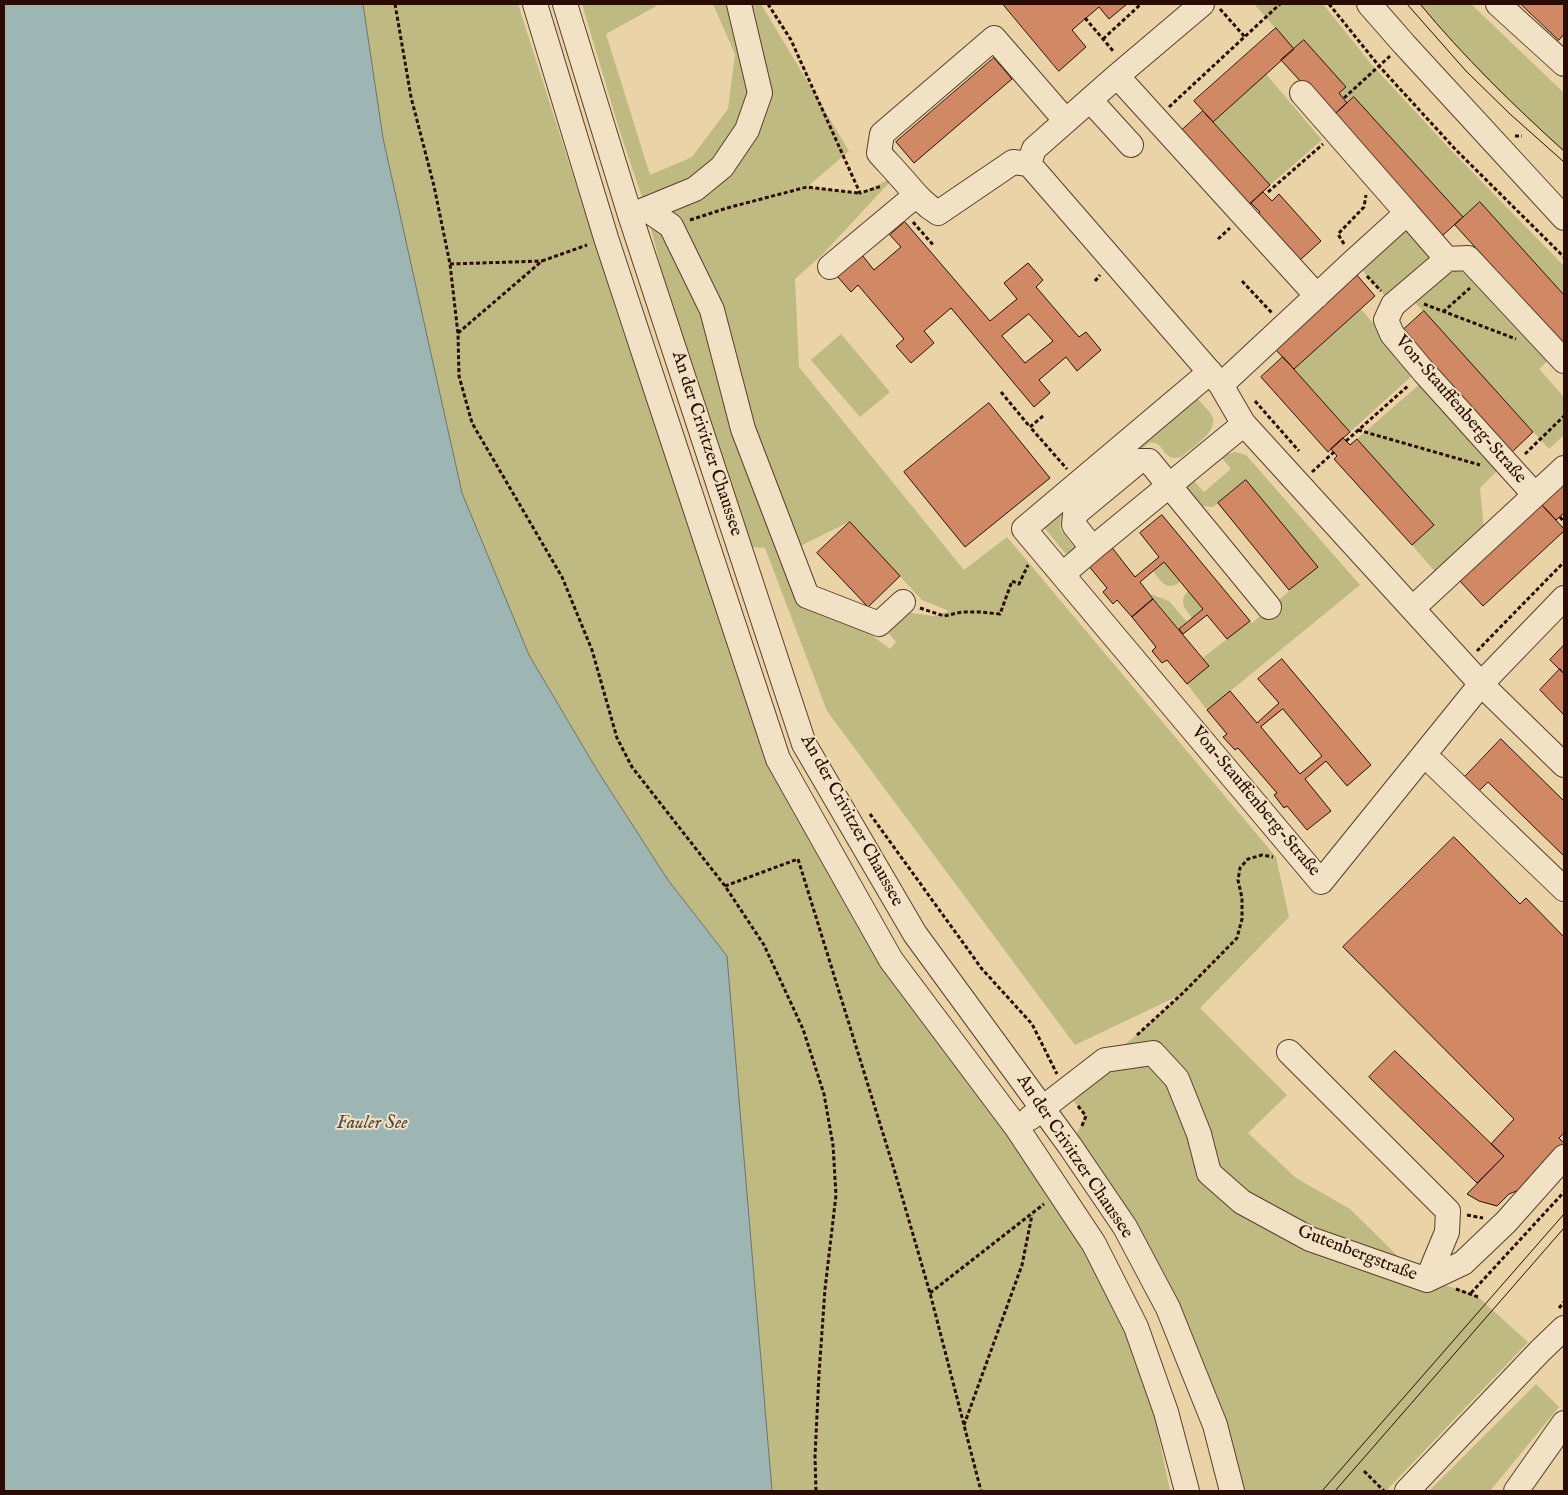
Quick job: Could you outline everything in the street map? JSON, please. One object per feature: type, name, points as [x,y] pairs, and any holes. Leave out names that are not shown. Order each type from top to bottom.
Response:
[{"type":"street","name":"An der Crivitzer Chaussee","points":[[535,4],[606,238],[778,759],[891,960],[1017,1128],[1094,1244],[1136,1327],[1166,1412],[1188,1491]]},
{"type":"street","name":"An der Crivitzer Chaussee","points":[[564,4],[638,212],[804,744],[915,934],[1043,1109],[1125,1227],[1168,1308],[1215,1425],[1232,1491]]},
{"type":"street","points":[[638,212],[695,189],[722,167],[747,130],[760,93],[739,4]]},
{"type":"street","points":[[1369,4],[1564,218]]},
{"type":"street","points":[[1498,4],[1564,64]]},
{"type":"street","points":[[1029,164],[1034,149],[1122,72],[1193,6]]},
{"type":"street","points":[[908,202],[899,175],[879,153],[882,134],[994,38],[1066,121]]},
{"type":"street","points":[[1122,72],[1156,119],[1317,296]]},
{"type":"street","points":[[1302,93],[1447,259]]},
{"type":"street","points":[[1090,100],[1131,146]]},
{"type":"street","points":[[908,202],[926,206],[938,213],[1013,162],[1029,164],[1221,377],[1244,424],[1307,477],[1413,608],[1481,684],[1564,765]]},
{"type":"street","points":[[830,267],[908,202]]},
{"type":"street","points":[[638,212],[670,226],[712,310],[743,429],[808,596],[879,624],[904,602]]},
{"type":"street","points":[[1078,483],[1221,377],[1284,326],[1407,213]]},
{"type":"street","points":[[1393,305],[1447,259],[1468,258],[1564,361]]},
{"type":"street","name":"Von-Stauffenberg-Straße","points":[[1393,305],[1386,320],[1392,334],[1535,495]]},
{"type":"street","points":[[1063,574],[1244,424]]},
{"type":"street","points":[[1098,544],[1089,544],[1074,525],[1075,514],[1139,461],[1149,461],[1269,607]]},
{"type":"street","name":"Von-Stauffenberg-Straße","points":[[1413,608],[1564,468]]},
{"type":"street","name":"Von-Stauffenberg-Straße","points":[[1078,483],[1024,529],[1321,882],[1481,684],[1564,598]]},
{"type":"street","points":[[1434,764],[1564,890]]},
{"type":"street","points":[[1290,1052],[1448,1211],[1447,1232],[1427,1280]]},
{"type":"street","name":"Gutenbergstraße","points":[[1017,1128],[1105,1060],[1153,1053],[1177,1079],[1199,1134],[1210,1173],[1242,1202],[1310,1239],[1427,1280]]},
{"type":"street","points":[[1427,1280],[1463,1263],[1506,1222],[1564,1157]]},
{"type":"street","points":[[1407,1491],[1561,1338]]},
{"type":"street","points":[[1516,1491],[1564,1423]]},
{"type":"path","points":[[395,4],[411,97],[434,186],[450,264],[458,334],[459,376],[472,423],[562,577],[592,650],[618,738],[632,767],[725,886],[764,945],[803,1028],[824,1094],[833,1145],[836,1195],[825,1289],[819,1374],[815,1456],[816,1491]]},
{"type":"path","points":[[768,4],[791,40],[860,193]]},
{"type":"path","points":[[1103,39],[1141,4]]},
{"type":"path","points":[[1214,4],[1244,37]]},
{"type":"path","points":[[1156,119],[1280,4]]},
{"type":"path","points":[[1329,4],[1379,66],[1456,150],[1564,257]]},
{"type":"path","points":[[1085,18],[1103,39],[1122,72]]},
{"type":"path","points":[[1344,98],[1404,44]]},
{"type":"path","points":[[1268,192],[1337,132]]},
{"type":"path","points":[[1371,171],[1364,207],[1338,234],[1354,261],[1393,305],[1425,304],[1523,342]]},
{"type":"path","points":[[670,226],[727,208],[807,187],[860,193],[887,185],[899,175]]},
{"type":"path","points":[[908,202],[934,246]]},
{"type":"path","points":[[450,264],[542,261],[606,238]]},
{"type":"path","points":[[458,334],[542,261]]},
{"type":"path","points":[[1443,312],[1484,275]]},
{"type":"path","points":[[1242,281],[1284,326]]},
{"type":"path","points":[[1346,441],[1424,372]]},
{"type":"path","points":[[1221,377],[1302,455]]},
{"type":"path","points":[[1001,392],[1078,483]]},
{"type":"path","points":[[1030,427],[1043,416]]},
{"type":"path","points":[[1511,468],[1564,416]]},
{"type":"path","points":[[1358,430],[1481,465]]},
{"type":"path","points":[[1307,477],[1334,452]]},
{"type":"path","points":[[1307,477],[1308,462]]},
{"type":"path","points":[[1560,517],[1564,522]]},
{"type":"path","points":[[1472,643],[1478,650],[1564,562]]},
{"type":"path","points":[[904,602],[944,616],[962,612],[1000,614],[1012,581],[1020,584],[1028,563]]},
{"type":"path","points":[[865,807],[982,969],[1032,1024],[1066,1092]]},
{"type":"path","points":[[1132,1039],[1184,992],[1236,938],[1242,919],[1242,898],[1238,880],[1240,868],[1248,859],[1262,855],[1276,857]]},
{"type":"path","points":[[725,886],[798,859],[930,1292],[981,1491]]},
{"type":"path","points":[[1471,1293],[1564,1192]]},
{"type":"path","points":[[930,1292],[1045,1203]]},
{"type":"path","points":[[1448,1211],[1506,1222]]},
{"type":"path","points":[[964,1425],[1022,1265],[1032,1214]]},
{"type":"path","points":[[1364,1471],[1384,1491]]},
{"type":"shaded area","points":[[363,4],[518,4],[618,316],[752,707],[778,759],[1136,1327],[1170,1491],[772,1491],[727,956],[668,880],[597,770],[529,655],[462,493],[383,138]]},
{"type":"shaded area","points":[[582,4],[660,4],[606,34],[650,175],[692,157],[728,109],[735,54],[713,4],[761,4],[849,151],[807,187],[860,193],[899,175],[887,185],[823,254],[795,279],[799,367],[964,570],[1007,537],[1276,857],[1289,917],[1200,1008],[1287,1095],[1248,1133],[1296,1178],[1350,1209],[1413,1271],[1427,1280],[1471,1293],[1478,1297],[1528,1342],[1386,1491],[1232,1491],[1168,1308],[1070,1146],[1086,1116],[1066,1092],[1145,1028],[1182,994],[1075,1045],[827,711],[765,548],[752,547],[662,272],[646,209],[620,132]],"holes":[[[849,522],[922,600],[949,611],[934,616],[904,612],[885,629],[896,642],[890,649],[862,628],[804,604],[790,551]]]},
{"type":"shaded area","points":[[1254,4],[1323,4],[1372,65],[1447,146],[1564,266],[1564,295],[1480,202],[1463,217],[1354,97],[1347,103],[1339,93],[1346,87],[1304,40],[1294,49]]},
{"type":"shaded area","points":[[1420,4],[1471,4],[1564,93],[1564,151],[1489,80]]},
{"type":"shaded area","points":[[1266,74],[1322,140],[1270,185],[1213,122]]},
{"type":"shaded area","points":[[1407,213],[1447,259],[1393,305],[1354,261]]},
{"type":"shaded area","points":[[1450,265],[1466,265],[1552,357],[1539,369],[1564,397],[1564,435],[1549,449],[1411,298]]},
{"type":"shaded area","points":[[1361,309],[1415,373],[1350,432],[1294,369]]},
{"type":"shaded area","points":[[841,334],[890,392],[860,417],[811,360]]},
{"type":"shaded area","points":[[1422,382],[1500,468],[1480,488],[1484,532],[1437,574],[1412,545],[1434,525],[1357,439]]},
{"type":"shaded area","points":[[1195,395],[1212,416],[1212,428],[1208,433],[1181,457],[1170,457],[1158,444],[1149,443],[1061,517],[1060,529],[1077,551],[1074,554],[1065,553],[1043,526]]},
{"type":"shaded area","points":[[1235,452],[1246,455],[1360,585],[1207,710],[1187,684],[1209,666],[1203,658],[1250,621],[1252,623],[1317,567],[1246,480],[1213,507],[1201,506],[1184,489],[1194,481],[1204,492],[1231,469],[1222,458]]},
{"type":"shaded area","points":[[1164,562],[1180,582],[1167,586],[1153,571]]},
{"type":"shaded area","points":[[1188,591],[1203,609],[1192,618],[1183,602],[1183,598]]},
{"type":"shaded area","points":[[1150,594],[1169,601],[1187,622],[1179,629]]},
{"type":"shaded area","points":[[1536,1384],[1559,1407],[1490,1491],[1429,1491]]},
{"type":"water","name":"Fauler See","points":[[4,4],[363,4],[383,138],[462,493],[529,655],[597,770],[668,880],[727,956],[772,1491],[4,1491]]},
{"type":"building","points":[[1003,4],[1127,4],[1109,19],[1099,7],[1072,30],[1086,47],[1059,71]]},
{"type":"building","points":[[1521,4],[1564,4],[1564,34],[1559,40]]},
{"type":"building","points":[[1276,28],[1294,49],[1213,122],[1194,101]]},
{"type":"building","points":[[1304,40],[1346,87],[1339,93],[1347,103],[1336,113],[1327,104],[1324,107],[1281,60]]},
{"type":"building","points":[[994,58],[1012,79],[914,163],[896,142]]},
{"type":"building","points":[[1354,97],[1463,217],[1442,236],[1333,116]]},
{"type":"building","points":[[1203,111],[1270,185],[1249,205],[1181,131]]},
{"type":"building","points":[[1263,192],[1272,201],[1279,194],[1321,241],[1300,260],[1258,214],[1260,212],[1251,203]]},
{"type":"building","points":[[1480,202],[1564,295],[1564,341],[1562,343],[1455,225]]},
{"type":"building","points":[[905,222],[990,321],[1017,299],[1004,283],[1028,263],[1043,280],[1036,287],[1079,337],[1086,332],[1101,350],[1077,371],[1066,357],[1039,380],[1050,393],[1034,407],[951,308],[924,331],[934,343],[911,363],[896,346],[904,339],[858,285],[851,292],[837,276],[862,255],[874,270],[901,247],[890,235]],"holes":[[[1029,314],[1053,341],[1025,363],[1002,336]]]},
{"type":"building","points":[[1356,274],[1375,296],[1294,369],[1274,348]]},
{"type":"building","points":[[1424,311],[1533,432],[1512,452],[1403,330]]},
{"type":"building","points":[[1283,357],[1350,432],[1328,452],[1261,377]]},
{"type":"building","points":[[989,403],[1050,478],[965,547],[904,472]]},
{"type":"building","points":[[1343,438],[1350,445],[1357,439],[1434,525],[1412,545],[1334,459],[1337,456],[1331,449]]},
{"type":"building","points":[[1246,480],[1318,567],[1289,590],[1218,503]]},
{"type":"building","points":[[1564,484],[1564,513],[1556,520],[1542,505]]},
{"type":"building","points":[[1542,505],[1564,531],[1483,606],[1460,581]]},
{"type":"building","points":[[1162,515],[1250,621],[1227,639],[1207,615],[1183,634],[1179,629],[1203,609],[1164,562],[1140,582],[1153,599],[1132,617],[1117,600],[1113,604],[1103,592],[1107,588],[1087,564],[1110,545],[1135,577],[1159,557],[1140,533]]},
{"type":"building","points":[[850,522],[900,576],[868,607],[817,553]]},
{"type":"building","points":[[1153,599],[1209,666],[1187,684],[1167,660],[1162,663],[1152,651],[1156,647],[1132,617]]},
{"type":"building","points":[[1564,645],[1564,674],[1550,660]]},
{"type":"building","points":[[1282,659],[1371,765],[1347,786],[1326,761],[1305,779],[1331,811],[1307,830],[1287,806],[1284,808],[1274,795],[1277,793],[1238,748],[1235,750],[1223,737],[1227,734],[1207,710],[1230,691],[1257,723],[1279,703],[1258,679]],"holes":[[[1283,709],[1322,756],[1300,774],[1261,727]]]},
{"type":"building","points":[[1560,669],[1564,674],[1564,715],[1540,690]]},
{"type":"building","points":[[1501,739],[1564,801],[1564,856],[1488,782],[1474,796],[1460,782]]},
{"type":"building","points":[[1454,837],[1520,904],[1526,898],[1564,937],[1564,1133],[1559,1138],[1564,1143],[1564,1153],[1524,1188],[1509,1194],[1497,1206],[1479,1201],[1467,1194],[1504,1156],[1491,1144],[1514,1119],[1343,947]]},
{"type":"building","points":[[1395,1051],[1504,1156],[1477,1183],[1369,1077]]},
{"type":"tram line","points":[[1407,4],[1466,71],[1510,114],[1564,162]]},
{"type":"tram line","points":[[1420,4],[1489,80],[1564,151]]},
{"type":"tram line","points":[[1322,1491],[1564,1214]]},
{"type":"tram line","points":[[1335,1491],[1564,1228]]}]
